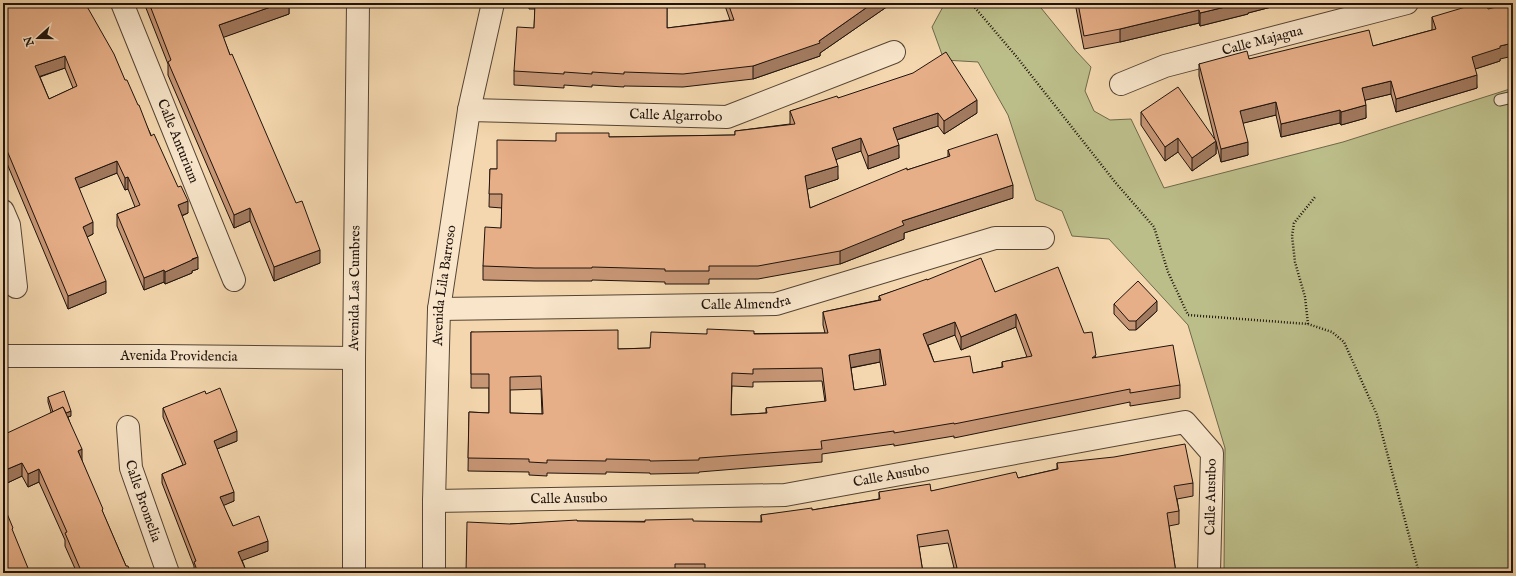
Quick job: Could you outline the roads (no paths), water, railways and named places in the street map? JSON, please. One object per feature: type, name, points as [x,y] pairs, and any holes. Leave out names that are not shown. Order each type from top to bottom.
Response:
[{"type":"street","name":"Calle Anturium","points":[[122,3],[234,280]]},
{"type":"street","name":"Avenida Las Cumbres","points":[[354,573],[354,358],[358,3]]},
{"type":"street","name":"Avenida Lila Barroso","points":[[434,573],[434,501],[439,309],[469,110],[494,3]]},
{"type":"street","name":"Calle Majagua","points":[[1120,84],[1165,66],[1407,3]]},
{"type":"street","name":"Calle Algarrobo","points":[[469,110],[727,117],[894,52]]},
{"type":"street","points":[[3,211],[9,225],[16,287]]},
{"type":"street","name":"Calle Almendra","points":[[439,309],[776,304],[995,238],[1043,238]]},
{"type":"street","name":"Avenida Providencia","points":[[3,356],[354,358]]},
{"type":"street","name":"Calle Ausubo","points":[[434,501],[785,495],[1185,422],[1212,453],[1209,573]]},
{"type":"street","name":"Calle Bromelia","points":[[128,427],[131,468],[168,573]]},
{"type":"lane","points":[[1500,100],[1513,97]]}]
